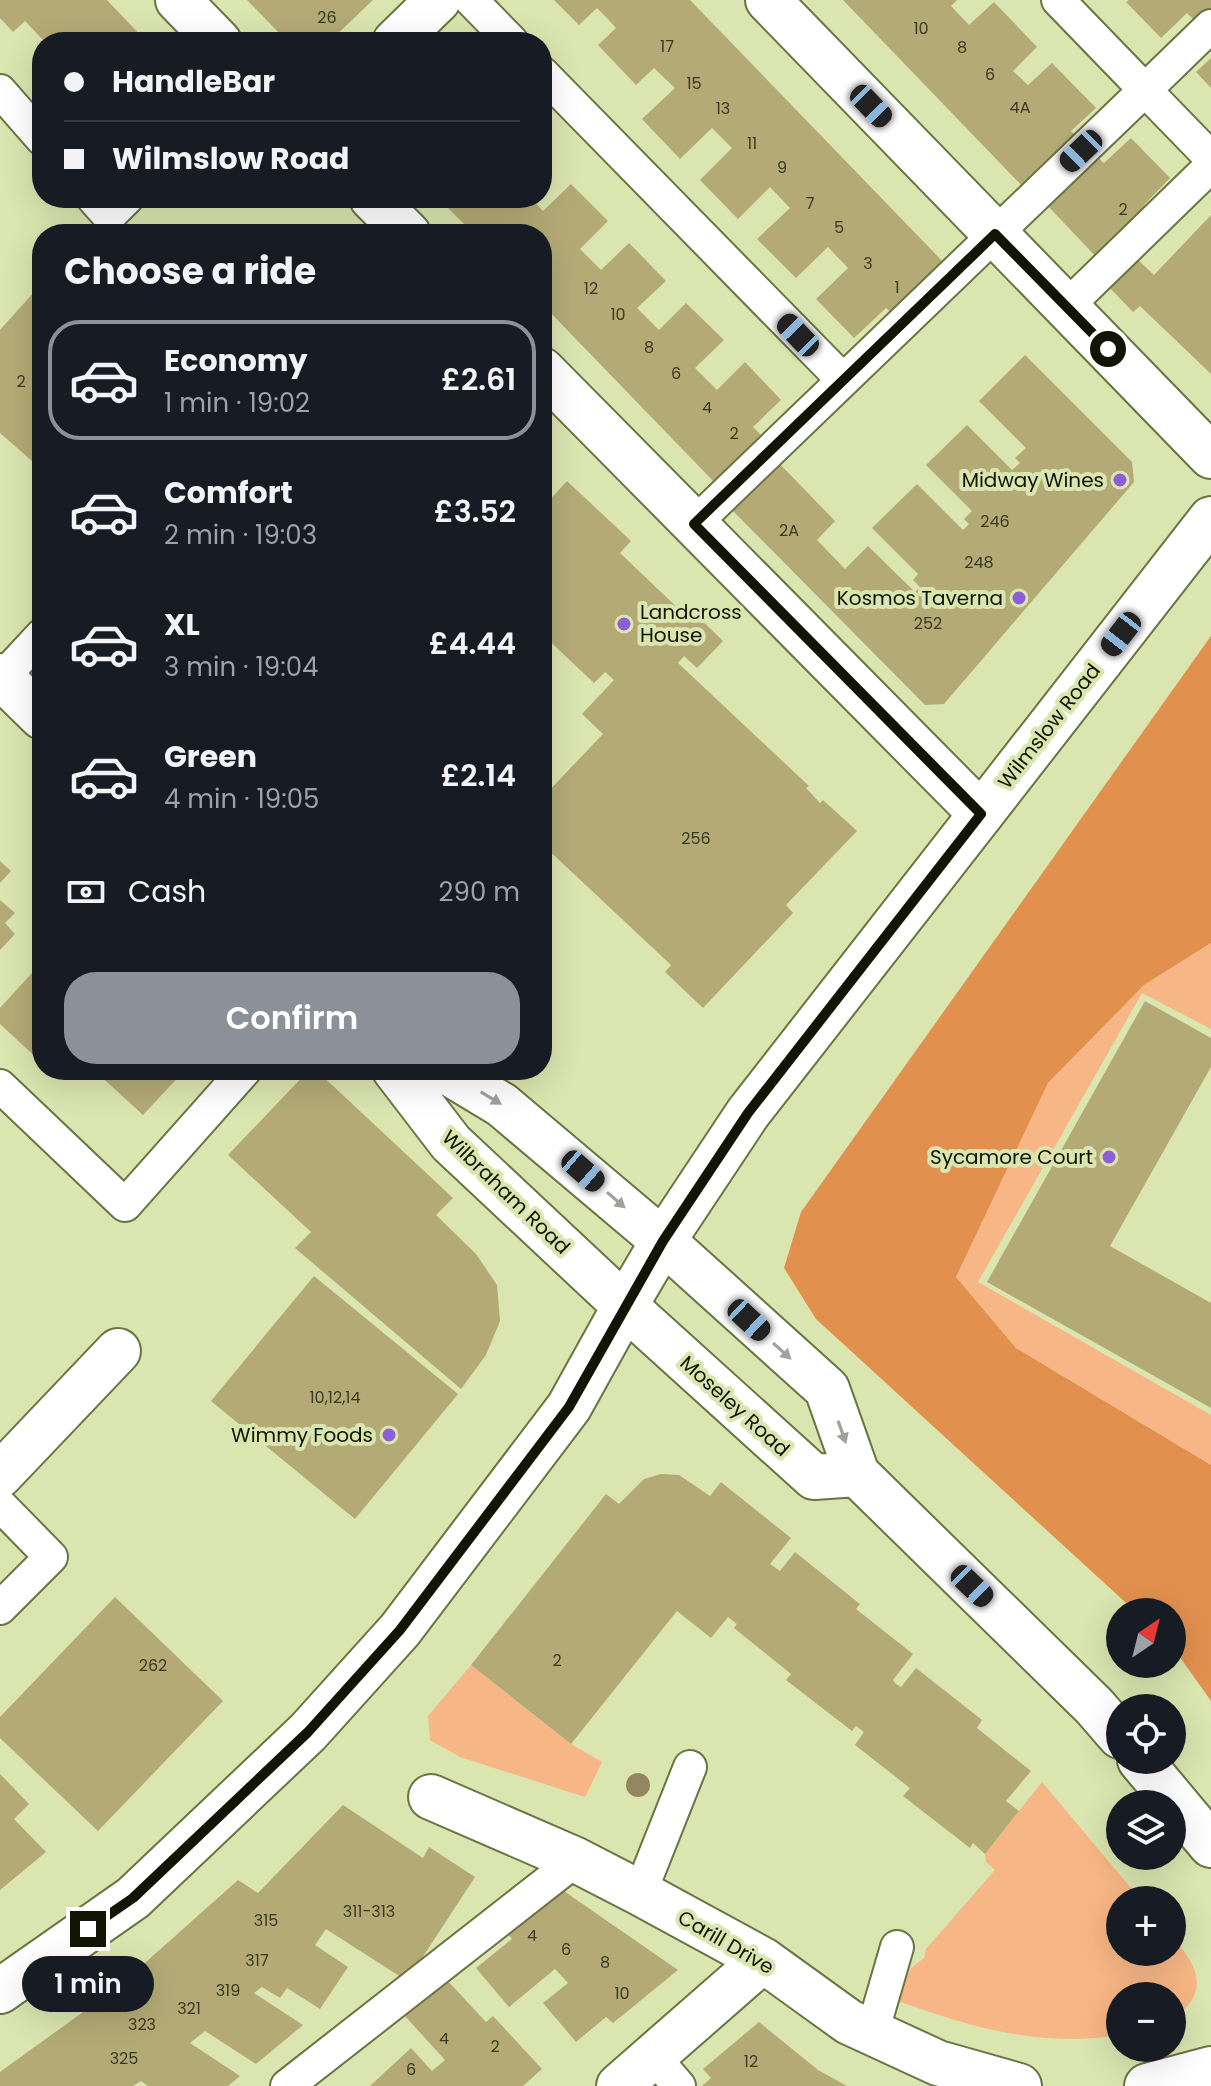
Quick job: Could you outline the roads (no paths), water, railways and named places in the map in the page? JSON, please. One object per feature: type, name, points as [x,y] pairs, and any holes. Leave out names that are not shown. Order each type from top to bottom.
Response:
[{"type":"main road","points":[[178,0],[209,32]]},
{"type":"main road","points":[[405,32],[438,0]]},
{"type":"main road","points":[[768,0],[1211,456]]},
{"type":"main road","points":[[382,208],[398,224]]},
{"type":"main road","points":[[552,380],[981,814]]},
{"type":"main road","name":"Wilmslow Road","points":[[0,1991],[133,1898],[318,1721],[400,1630],[569,1407],[663,1241],[748,1113],[1211,519]]},
{"type":"main road","points":[[1,677],[32,707]]},
{"type":"main road","name":"Wilbraham Road","points":[[403,1080],[451,1143],[625,1306]]},
{"type":"main road","points":[[461,1080],[502,1105],[663,1241],[827,1389],[857,1474],[1106,1720]]},
{"type":"main road","name":"Moseley Road","points":[[625,1306],[814,1477],[857,1474]]},
{"type":"main road","points":[[0,1475],[118,1351]]},
{"type":"main road","points":[[1152,1774],[1211,1845]]},
{"type":"main road","name":"Carill Drive","points":[[431,1797],[576,1860],[640,1893],[763,1960],[849,2022],[938,2063],[1019,2086]]},
{"type":"main road","points":[[619,2086],[666,2071],[763,1960]]},
{"type":"main road","points":[[1147,2086],[1211,2069]]},
{"type":"lane","points":[[471,0],[502,32]]},
{"type":"lane","points":[[1058,0],[1211,158]]},
{"type":"lane","points":[[694,524],[1211,26]]},
{"type":"lane","points":[[552,83],[843,380]]},
{"type":"lane","points":[[0,91],[32,128]]},
{"type":"lane","points":[[1066,307],[1211,166]]},
{"type":"lane","points":[[102,208],[109,216],[117,208]]},
{"type":"lane","points":[[1,677],[32,645]]},
{"type":"lane","points":[[0,1086],[125,1205],[236,1080]]},
{"type":"lane","points":[[0,1505],[51,1557],[0,1608]]},
{"type":"lane","points":[[640,1893],[690,1767]]},
{"type":"lane","points":[[292,2084],[576,1860]]},
{"type":"lane","points":[[872,2033],[897,1947]]},
{"type":"place","name":"Midway Wines","points":[[1120,480]]},
{"type":"place","name":"Kosmos Taverna","points":[[1019,598]]},
{"type":"place","name":"Landcross House","points":[[624,624]]},
{"type":"place","name":"Sycamore Court","points":[[1109,1157]]},
{"type":"place","name":"Wimmy Foods","points":[[389,1435]]}]
